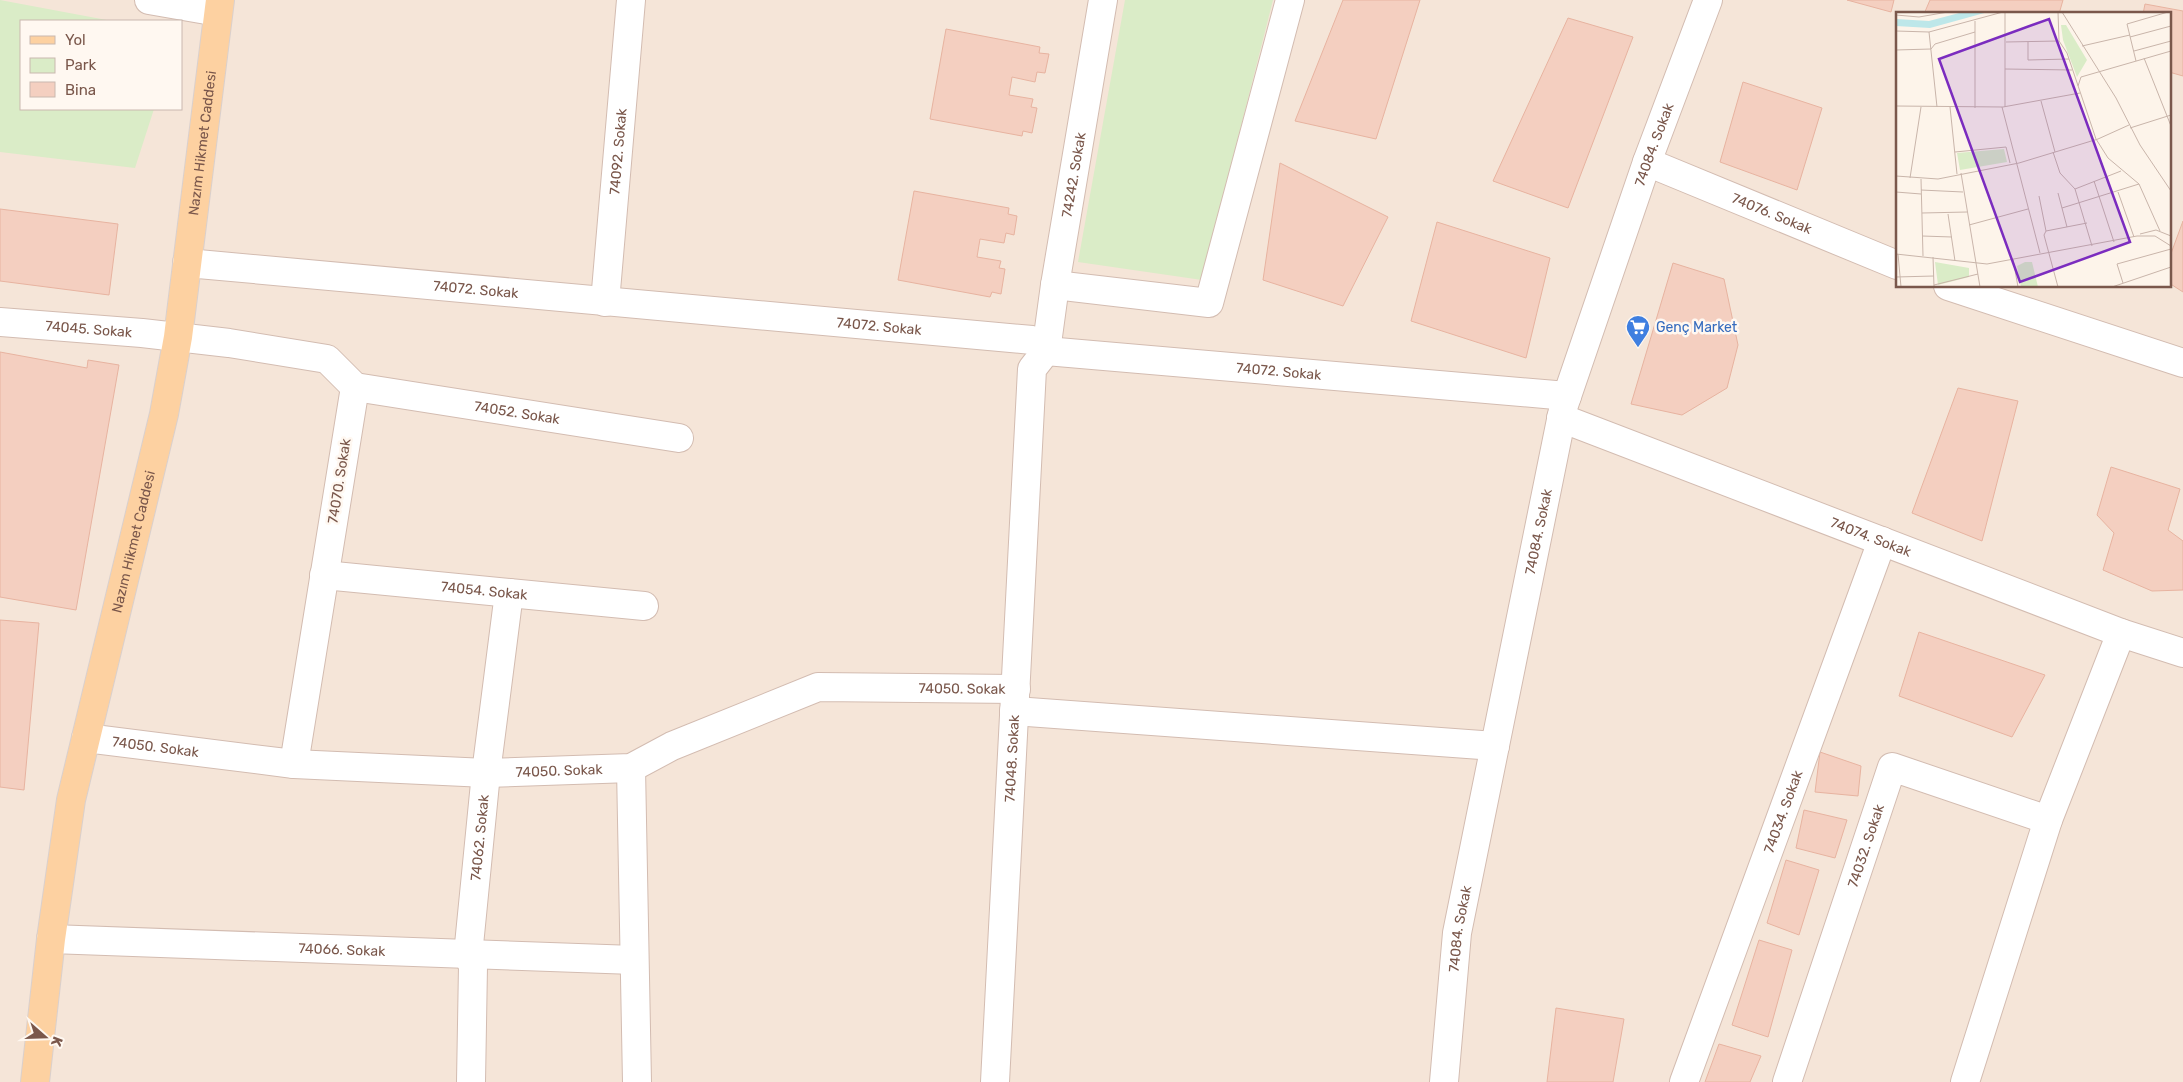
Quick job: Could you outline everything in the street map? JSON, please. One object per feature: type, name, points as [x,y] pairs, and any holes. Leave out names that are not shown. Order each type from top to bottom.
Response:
[{"type":"main road","name":"Nazım Hikmet Caddesi","points":[[35,1082],[50,939],[71,800],[164,414],[178,337],[219,6]]},
{"type":"street","points":[[149,0],[219,6]]},
{"type":"street","name":"74092. Sokak","points":[[605,302],[631,0]]},
{"type":"street","name":"74242. Sokak","points":[[1046,351],[1054,285],[1103,0]]},
{"type":"street","points":[[1054,285],[1209,303],[1290,0]]},
{"type":"street","name":"74084. Sokak","points":[[1444,1082],[1456,933],[1564,407],[1647,162],[1708,0]]},
{"type":"street","name":"74076. Sokak","points":[[1647,162],[1896,265]]},
{"type":"street","name":"74072. Sokak","points":[[187,263],[1032,340],[1046,351],[1564,407]]},
{"type":"street","points":[[1954,288],[2183,363]]},
{"type":"street","name":"74045. Sokak","points":[[0,322],[178,337]]},
{"type":"street","points":[[178,337],[229,342],[327,359],[355,387]]},
{"type":"street","name":"74048. Sokak","points":[[995,1082],[1032,368],[1046,351]]},
{"type":"street","name":"74052. Sokak","points":[[355,387],[679,438]]},
{"type":"street","name":"74070. Sokak","points":[[294,764],[355,387]]},
{"type":"street","name":"74074. Sokak","points":[[1564,407],[1882,541],[2121,633],[2183,653]]},
{"type":"street","name":"74034. Sokak","points":[[1684,1082],[1882,541]]},
{"type":"street","name":"74054. Sokak","points":[[324,575],[644,606]]},
{"type":"street","name":"74062. Sokak","points":[[471,1082],[473,966],[468,955],[486,773],[509,593]]},
{"type":"street","points":[[1965,1082],[2048,820],[2121,633]]},
{"type":"street","name":"74050. Sokak","points":[[86,738],[294,764],[486,773],[631,768],[672,746],[818,686],[1015,700],[1494,746]]},
{"type":"street","name":"74032. Sokak","points":[[1787,1082],[1892,767],[2048,820]]},
{"type":"street","points":[[631,768],[637,1082]]},
{"type":"street","name":"74066. Sokak","points":[[50,939],[634,960]]},
{"type":"shaded area","points":[[0,0],[2183,0],[2183,1082],[0,1082]]},
{"type":"green space","points":[[0,0],[107,20],[20,20],[20,110],[154,110],[135,168],[0,152]]},
{"type":"green space","points":[[1125,0],[1273,0],[1202,280],[1078,262]]},
{"type":"building","points":[[1343,0],[1420,0],[1376,139],[1295,121]]},
{"type":"building","points":[[1847,0],[1894,0],[1891,12]]},
{"type":"building","points":[[1930,0],[2063,0],[2060,12],[1925,12]]},
{"type":"building","points":[[2145,4],[2183,11],[2183,76],[2170,72],[2170,12],[2143,12]]},
{"type":"building","points":[[1568,18],[1633,37],[1568,208],[1493,181]]},
{"type":"building","points":[[946,29],[1040,47],[1039,53],[1049,54],[1045,73],[1037,72],[1035,82],[1012,77],[1009,95],[1033,99],[1031,107],[1037,108],[1032,133],[1023,131],[1022,136],[930,119]]},
{"type":"building","points":[[1743,82],[1822,108],[1797,190],[1720,162]]},
{"type":"building","points":[[1280,163],[1388,217],[1343,306],[1263,280]]},
{"type":"building","points":[[914,191],[1009,208],[1008,214],[1017,216],[1014,235],[1006,233],[1004,243],[980,239],[977,257],[1001,261],[999,268],[1005,269],[1001,294],[992,292],[990,297],[898,280]]},
{"type":"building","points":[[0,209],[118,224],[109,295],[0,281]]},
{"type":"building","points":[[2183,221],[2183,292],[2170,284],[2170,256]]},
{"type":"building","points":[[1437,222],[1550,258],[1526,358],[1411,321]]},
{"type":"building","points":[[1673,263],[1724,279],[1738,345],[1727,388],[1682,415],[1631,404]]},
{"type":"building","points":[[0,352],[87,368],[88,360],[119,365],[76,610],[0,597]]},
{"type":"building","points":[[1958,388],[2018,401],[1982,541],[1912,513]]},
{"type":"building","points":[[2111,467],[2180,489],[2168,530],[2183,541],[2183,590],[2152,591],[2103,570],[2114,533],[2097,515]]},
{"type":"building","points":[[0,620],[39,623],[24,790],[0,787]]},
{"type":"building","points":[[1919,632],[2045,675],[2012,737],[1899,696]]},
{"type":"building","points":[[1820,752],[1861,766],[1858,796],[1815,792]]},
{"type":"building","points":[[1804,810],[1847,820],[1835,858],[1796,848]]},
{"type":"building","points":[[1786,860],[1819,870],[1799,935],[1767,923]]},
{"type":"building","points":[[1759,940],[1792,950],[1768,1037],[1732,1025]]},
{"type":"building","points":[[1556,1008],[1624,1019],[1613,1082],[1547,1082]]},
{"type":"building","points":[[1719,1044],[1761,1056],[1750,1082],[1705,1082]]},
{"type":"place","name":"Genç Market","points":[[1638,348]]}]
